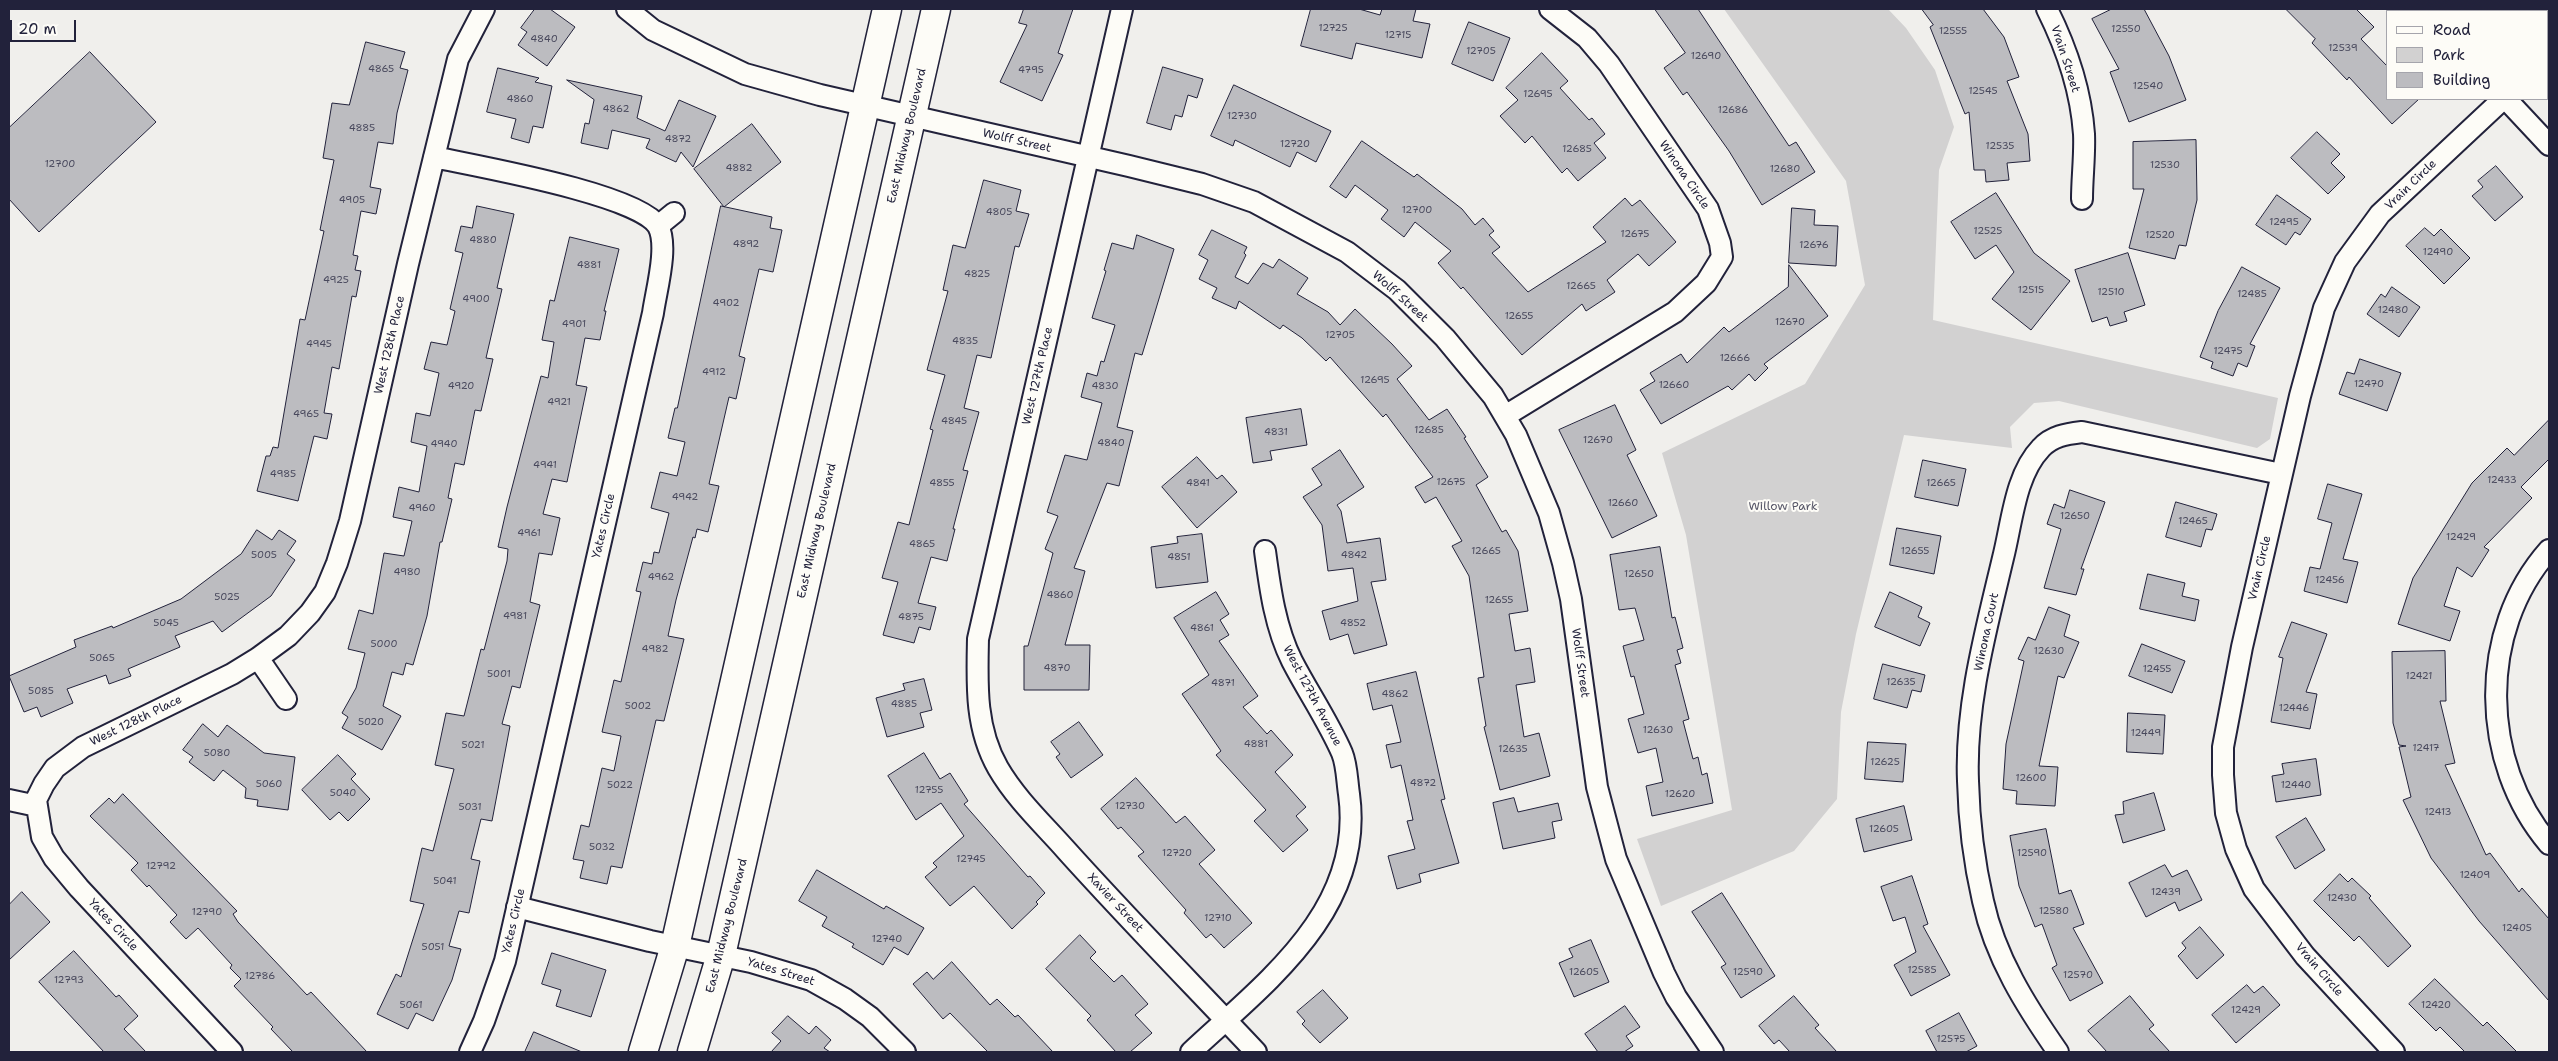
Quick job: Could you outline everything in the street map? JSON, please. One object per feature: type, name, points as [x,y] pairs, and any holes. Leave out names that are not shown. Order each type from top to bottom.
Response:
[{"type":"main road","points":[[644,1052],[675,946],[887,9]]},
{"type":"main road","name":"East Midway Boulevard","points":[[692,1052],[721,956],[936,9]]},
{"type":"street","name":"West 128th Place","points":[[37,806],[36,800],[55,768],[83,747],[232,674],[258,658],[288,636],[310,613],[325,592],[337,563],[350,521],[458,58],[484,9]]},
{"type":"street","name":"Wolff Street","points":[[627,9],[653,30],[744,74],[865,105],[1202,184],[1254,202],[1347,252],[1397,290],[1445,338],[1482,382],[1516,435],[1549,513],[1571,599],[1596,787],[1616,859],[1664,973],[1676,997],[1712,1052]]},
{"type":"street","name":"West 127th Place","points":[[988,744],[980,721],[976,687],[978,639],[1122,9]]},
{"type":"street","name":"Winona Circle","points":[[1505,416],[1675,312],[1706,283],[1722,258],[1720,242],[1708,209],[1609,64],[1587,38],[1550,9]]},
{"type":"street","name":"Vrain Street","points":[[2047,9],[2058,30],[2076,84],[2084,134],[2082,199]]},
{"type":"street","name":"Vrain Circle","points":[[2394,1052],[2305,956],[2254,889],[2236,850],[2226,813],[2223,747],[2242,647],[2281,474],[2324,308],[2345,262],[2380,214],[2503,100]]},
{"type":"street","points":[[2505,100],[2549,145]]},
{"type":"street","points":[[434,157],[593,194],[634,209],[658,226],[674,213]]},
{"type":"street","name":"Yates Circle","points":[[470,1052],[484,1021],[505,961],[652,313],[662,259],[658,226]]},
{"type":"street","name":"Winona Court","points":[[2058,1052],[2022,999],[1992,933],[1983,903],[1973,849],[1968,780],[1970,726],[1981,655],[2021,483],[2040,448],[2044,434],[2082,432],[2281,474]]},
{"type":"street","points":[[2549,550],[2524,583],[2506,626],[2499,660],[2496,697],[2496,721],[2510,777],[2522,807],[2533,825],[2549,844]]},
{"type":"street","name":"West 127th Avenue","points":[[1191,1052],[1259,988],[1315,929],[1328,908],[1339,882],[1350,836],[1350,806],[1344,756],[1291,660],[1283,640],[1271,596],[1265,551]]},
{"type":"street","points":[[258,658],[286,699]]},
{"type":"street","name":"Xavier Street","points":[[988,744],[998,768],[1018,795],[1084,871],[1256,1052]]},
{"type":"street","points":[[9,800],[37,806]]},
{"type":"street","name":"Yates Circle","points":[[37,806],[42,837],[54,858],[79,888],[232,1052]]},
{"type":"street","name":"Yates Street","points":[[517,907],[721,956],[811,980],[845,999],[870,1017],[906,1052]]},
{"type":"green space","name":"Willow Park","points":[[1724,9],[1888,9],[1906,28],[1935,70],[1954,127],[1939,170],[1933,320],[2278,398],[2270,439],[2257,448],[2059,401],[2034,403],[2010,427],[2012,448],[1904,435],[1856,634],[1841,712],[1837,799],[1794,851],[1661,906],[1637,839],[1732,810],[1686,535],[1662,453],[1805,384],[1865,285],[1846,181]]},
{"type":"building","points":[[535,9],[550,9],[575,27],[547,66],[518,45],[527,32],[521,28]]},
{"type":"building","points":[[1024,9],[1073,9],[1058,53],[1063,55],[1042,101],[1000,82],[1027,25],[1019,23]]},
{"type":"building","points":[[1311,9],[1359,9],[1380,15],[1382,9],[1416,9],[1413,21],[1430,24],[1422,58],[1356,43],[1352,59],[1301,46]]},
{"type":"building","points":[[1655,9],[1698,9],[1789,146],[1796,142],[1815,172],[1762,205],[1729,151],[1687,92],[1683,95],[1664,68],[1685,53]]},
{"type":"building","points":[[1922,9],[1983,9],[2004,37],[2019,77],[2007,81],[2028,134],[2030,161],[2007,163],[2009,180],[1986,182],[1985,170],[1974,170],[1969,112],[1965,114],[1930,27],[1933,25]]},
{"type":"building","points":[[2112,9],[2144,9],[2169,56],[2186,100],[2129,122],[2110,72],[2119,69],[2092,19]]},
{"type":"building","points":[[2286,9],[2356,9],[2374,27],[2361,39],[2386,65],[2386,100],[2418,100],[2392,124],[2349,77],[2347,80],[2312,43],[2315,39]]},
{"type":"building","points":[[1469,22],[1510,38],[1493,81],[1452,64]]},
{"type":"building","points":[[366,42],[405,52],[400,68],[408,70],[397,113],[393,144],[378,142],[370,187],[381,189],[376,214],[361,211],[353,255],[358,256],[355,270],[361,271],[356,297],[352,296],[339,369],[332,367],[324,413],[332,414],[327,439],[314,436],[298,501],[257,491],[266,456],[270,456],[273,447],[278,448],[300,319],[305,320],[324,231],[320,230],[334,160],[323,158],[332,103],[349,105]]},
{"type":"building","points":[[90,52],[156,122],[39,232],[9,199],[9,128]]},
{"type":"building","points":[[1542,53],[1568,81],[1560,88],[1589,120],[1592,118],[1605,134],[1594,143],[1606,158],[1578,181],[1567,168],[1562,173],[1532,136],[1525,143],[1500,116],[1518,100],[1506,88]]},
{"type":"building","points":[[1163,67],[1203,79],[1197,98],[1188,95],[1182,117],[1175,115],[1171,130],[1147,123]]},
{"type":"building","points":[[498,68],[539,78],[535,82],[552,86],[543,128],[533,126],[529,143],[511,138],[516,119],[487,112]]},
{"type":"building","points":[[567,80],[642,96],[637,118],[665,131],[679,100],[716,116],[693,167],[681,152],[676,162],[646,148],[650,139],[612,130],[608,149],[581,143],[585,123],[589,124],[594,100]]},
{"type":"building","points":[[1234,85],[1331,131],[1316,162],[1297,152],[1290,167],[1235,140],[1233,146],[1211,136]]},
{"type":"building","points":[[752,124],[781,162],[724,207],[694,169]]},
{"type":"building","points":[[2317,132],[2340,154],[2331,163],[2345,177],[2328,194],[2291,158]]},
{"type":"building","points":[[2196,140],[2197,200],[2186,246],[2179,245],[2175,259],[2129,248],[2144,189],[2133,189],[2133,142]]},
{"type":"building","points":[[1362,141],[1414,177],[1417,174],[1462,209],[1475,225],[1483,218],[1494,231],[1489,235],[1500,247],[1492,253],[1528,292],[1606,242],[1593,227],[1625,198],[1632,206],[1640,200],[1676,242],[1649,266],[1638,254],[1607,280],[1615,292],[1586,311],[1582,304],[1522,355],[1463,287],[1461,289],[1438,263],[1451,251],[1415,222],[1404,237],[1381,219],[1388,210],[1355,185],[1346,198],[1330,187]]},
{"type":"building","points":[[2496,166],[2523,197],[2495,221],[2472,196],[2483,187],[2478,181]]},
{"type":"building","points":[[984,180],[1021,190],[1016,211],[1029,214],[1019,247],[1015,246],[991,358],[977,355],[964,408],[979,412],[963,470],[968,471],[947,561],[931,557],[918,603],[936,607],[930,630],[919,627],[914,643],[883,635],[898,582],[882,578],[898,522],[909,525],[933,430],[930,429],[945,375],[927,370],[948,291],[943,290],[953,245],[965,248]]},
{"type":"building","points":[[1996,193],[2034,253],[2070,281],[2031,330],[1992,299],[2014,272],[1996,245],[1975,259],[1951,222]]},
{"type":"building","points":[[2277,195],[2311,219],[2300,235],[2295,232],[2286,245],[2256,225]]},
{"type":"building","points":[[477,206],[514,214],[497,288],[502,289],[486,358],[493,359],[481,411],[475,410],[464,465],[455,463],[448,498],[452,499],[442,542],[440,542],[427,616],[413,665],[406,663],[403,675],[392,672],[383,706],[401,716],[382,750],[342,728],[348,717],[342,713],[356,688],[365,653],[348,649],[359,610],[373,614],[384,553],[404,556],[412,521],[393,517],[399,487],[419,492],[427,446],[411,442],[416,413],[430,416],[439,373],[424,369],[431,342],[447,345],[455,311],[450,309],[463,253],[455,251],[461,226],[472,228]]},
{"type":"building","points":[[721,206],[772,217],[770,228],[782,230],[773,272],[759,269],[739,356],[745,358],[736,399],[729,397],[709,484],[719,486],[708,532],[697,529],[695,538],[693,537],[676,600],[668,636],[684,639],[664,721],[656,720],[622,868],[611,866],[607,884],[580,878],[584,861],[573,859],[581,825],[589,827],[602,768],[614,771],[621,736],[602,732],[614,680],[621,682],[641,592],[636,591],[643,562],[652,564],[654,552],[659,553],[669,513],[651,508],[660,472],[677,476],[685,442],[668,438],[675,408],[677,408]]},
{"type":"building","points":[[1792,208],[1815,210],[1814,225],[1838,226],[1836,266],[1789,263]]},
{"type":"building","points":[[2425,228],[2434,236],[2441,229],[2470,258],[2444,284],[2406,246]]},
{"type":"building","points":[[1212,230],[1247,247],[1244,253],[1246,255],[1235,277],[1248,284],[1263,263],[1273,268],[1279,259],[1308,278],[1297,294],[1328,312],[1340,325],[1355,309],[1412,366],[1397,379],[1429,420],[1447,409],[1466,437],[1464,438],[1488,477],[1476,485],[1502,532],[1506,530],[1518,551],[1528,611],[1509,614],[1515,651],[1530,648],[1535,682],[1516,685],[1524,737],[1539,733],[1550,776],[1500,790],[1484,727],[1486,726],[1478,678],[1484,677],[1469,576],[1452,546],[1462,541],[1436,497],[1425,503],[1415,487],[1433,477],[1386,414],[1383,417],[1330,357],[1326,361],[1302,338],[1283,325],[1280,329],[1239,301],[1236,309],[1212,298],[1217,288],[1199,279],[1208,260],[1199,255]]},
{"type":"building","points":[[1137,235],[1174,249],[1142,355],[1135,353],[1117,427],[1133,431],[1119,486],[1107,483],[1074,568],[1085,571],[1065,645],[1090,645],[1089,690],[1024,690],[1024,646],[1028,646],[1053,553],[1045,549],[1058,516],[1047,512],[1065,455],[1087,460],[1102,403],[1081,397],[1087,373],[1097,376],[1101,361],[1104,362],[1115,325],[1092,318],[1112,243],[1133,249]]},
{"type":"building","points":[[570,237],[619,249],[604,311],[606,311],[600,340],[585,338],[576,385],[587,387],[567,482],[552,479],[543,514],[560,518],[552,555],[539,553],[530,602],[540,605],[520,688],[512,686],[502,724],[510,726],[492,821],[481,819],[471,859],[480,861],[469,913],[459,911],[449,946],[461,949],[452,980],[433,1021],[416,1013],[408,1029],[377,1014],[396,974],[401,977],[424,904],[410,901],[422,848],[433,851],[454,769],[435,765],[446,713],[464,716],[481,649],[484,650],[507,561],[508,549],[498,547],[541,376],[548,378],[554,342],[542,340],[550,300],[554,301]]},
{"type":"building","points":[[2128,253],[2145,305],[2124,312],[2127,321],[2110,326],[2107,317],[2092,322],[2075,270]]},
{"type":"building","points":[[1789,265],[1828,316],[1764,364],[1768,368],[1755,381],[1749,374],[1732,390],[1728,386],[1661,424],[1640,390],[1655,381],[1650,373],[1681,354],[1687,363],[1724,327],[1729,332],[1788,287]]},
{"type":"building","points":[[2242,267],[2280,288],[2250,344],[2255,346],[2247,367],[2238,363],[2233,376],[2211,368],[2213,362],[2200,357],[2218,311]]},
{"type":"building","points":[[2392,287],[2420,307],[2399,337],[2367,314],[2381,294],[2385,297]]},
{"type":"building","points":[[2360,359],[2401,373],[2387,411],[2339,394],[2347,372],[2354,374]]},
{"type":"building","points":[[1615,405],[1636,450],[1627,455],[1657,516],[1612,538],[1559,430]]},
{"type":"building","points":[[1301,409],[1307,445],[1270,451],[1272,460],[1253,463],[1246,418]]},
{"type":"building","points":[[2549,420],[2549,459],[2521,487],[2532,498],[2484,547],[2489,550],[2472,577],[2457,567],[2444,606],[2460,611],[2450,641],[2398,624],[2413,578],[2472,483],[2507,448],[2514,455]]},
{"type":"building","points":[[1340,450],[1364,487],[1337,505],[1341,511],[1347,543],[1380,538],[1386,580],[1371,582],[1387,645],[1354,654],[1348,634],[1330,640],[1322,611],[1358,601],[1353,568],[1328,571],[1322,525],[1303,497],[1322,485],[1312,469]]},
{"type":"building","points":[[1197,457],[1217,479],[1222,475],[1237,492],[1197,528],[1162,487]]},
{"type":"building","points":[[1923,460],[1966,469],[1958,506],[1915,497]]},
{"type":"building","points":[[2328,484],[2362,494],[2343,559],[2358,562],[2347,603],[2304,591],[2310,567],[2320,569],[2332,523],[2318,519]]},
{"type":"building","points":[[2070,490],[2105,502],[2081,569],[2084,569],[2076,595],[2044,588],[2061,529],[2047,524],[2054,504],[2064,508]]},
{"type":"building","points":[[2176,502],[2217,514],[2212,530],[2206,529],[2201,547],[2166,537]]},
{"type":"building","points":[[1897,528],[1941,536],[1934,574],[1890,565]]},
{"type":"building","points":[[257,530],[272,540],[279,530],[296,541],[287,554],[295,560],[271,596],[222,632],[213,621],[175,636],[180,647],[128,669],[131,676],[109,684],[106,675],[67,689],[73,703],[41,717],[37,707],[24,712],[9,676],[76,647],[74,640],[112,626],[113,628],[181,599],[241,554]]},
{"type":"building","points":[[1202,534],[1208,582],[1156,588],[1151,547],[1178,543],[1177,537]]},
{"type":"building","points":[[1660,547],[1672,618],[1675,617],[1683,648],[1677,650],[1681,663],[1675,665],[1689,719],[1683,721],[1693,759],[1698,757],[1702,775],[1707,773],[1713,803],[1652,816],[1646,786],[1663,782],[1656,748],[1638,753],[1628,719],[1644,714],[1634,676],[1631,677],[1623,646],[1644,640],[1635,608],[1619,610],[1610,555]]},
{"type":"building","points":[[2148,574],[2185,583],[2182,596],[2199,600],[2195,621],[2140,609]]},
{"type":"building","points":[[1216,592],[1229,614],[1220,620],[1229,635],[1219,641],[1258,696],[1243,707],[1267,734],[1271,730],[1293,755],[1275,772],[1306,807],[1296,816],[1308,830],[1283,852],[1254,821],[1266,810],[1216,755],[1221,751],[1182,694],[1209,675],[1174,618]]},
{"type":"building","points":[[1890,592],[1922,607],[1918,617],[1930,623],[1920,646],[1875,627]]},
{"type":"building","points":[[2049,607],[2070,615],[2064,636],[2079,642],[2064,678],[2058,676],[2039,766],[2058,767],[2055,806],[2016,804],[2017,791],[2003,789],[2006,744],[2024,661],[2018,659],[2028,637],[2035,640]]},
{"type":"building","points":[[2292,622],[2327,634],[2306,692],[2317,694],[2310,729],[2271,722],[2283,658],[2279,657]]},
{"type":"building","points":[[2142,644],[2185,661],[2172,693],[2129,676]]},
{"type":"building","points":[[2445,651],[2446,701],[2440,701],[2455,763],[2445,765],[2486,855],[2490,853],[2519,892],[2522,888],[2549,919],[2549,1001],[2479,921],[2431,858],[2403,800],[2411,797],[2399,747],[2406,746],[2399,745],[2393,723],[2392,652]]},
{"type":"building","points":[[1883,664],[1925,675],[1921,692],[1912,690],[1907,708],[1874,699]]},
{"type":"building","points":[[1416,672],[1445,799],[1441,800],[1459,863],[1419,874],[1421,882],[1397,889],[1388,856],[1415,849],[1407,821],[1413,820],[1401,765],[1391,768],[1386,745],[1401,742],[1392,705],[1373,710],[1367,684]]},
{"type":"building","points":[[924,679],[932,710],[920,713],[924,727],[887,737],[876,698],[905,690],[903,684]]},
{"type":"building","points":[[2128,713],[2165,715],[2163,754],[2127,752]]},
{"type":"building","points":[[1079,722],[1103,755],[1071,778],[1056,757],[1060,754],[1051,742]]},
{"type":"building","points":[[203,724],[218,737],[227,725],[264,753],[295,757],[288,810],[257,806],[258,800],[245,798],[246,788],[223,770],[214,781],[189,762],[193,757],[183,750]]},
{"type":"building","points":[[1868,742],[1906,744],[1903,782],[1865,779]]},
{"type":"building","points":[[924,753],[940,779],[950,773],[968,801],[964,804],[1028,877],[1030,876],[1045,893],[1036,902],[1038,904],[1012,929],[974,886],[950,906],[925,877],[937,867],[933,863],[964,836],[941,803],[916,820],[888,776]]},
{"type":"building","points":[[338,755],[356,774],[351,779],[370,799],[348,821],[339,812],[330,820],[302,790]]},
{"type":"building","points":[[2316,759],[2321,795],[2276,802],[2272,776],[2284,774],[2282,764]]},
{"type":"building","points":[[1136,778],[1176,823],[1185,816],[1215,850],[1199,864],[1252,923],[1224,948],[1211,934],[1206,938],[1184,913],[1186,910],[1138,856],[1144,852],[1121,827],[1118,829],[1101,809]]},
{"type":"building","points":[[2154,793],[2165,830],[2123,843],[2115,815],[2124,814],[2123,802]]},
{"type":"building","points":[[123,794],[237,911],[233,914],[238,922],[307,995],[311,992],[367,1052],[293,1052],[271,1029],[273,1027],[234,986],[241,979],[230,968],[232,965],[198,928],[186,939],[170,922],[177,915],[149,885],[147,887],[131,870],[138,863],[90,816],[109,798],[114,803]]},
{"type":"building","points":[[1514,798],[1518,812],[1558,803],[1562,820],[1552,822],[1555,838],[1503,849],[1493,803]]},
{"type":"building","points":[[1904,806],[1912,840],[1864,852],[1856,819]]},
{"type":"building","points":[[2306,818],[2325,850],[2295,869],[2276,837]]},
{"type":"building","points":[[2046,829],[2059,894],[2071,890],[2084,924],[2073,928],[2103,983],[2070,1001],[2052,968],[2057,965],[2042,924],[2035,927],[2019,886],[2010,836]]},
{"type":"building","points":[[2165,865],[2172,877],[2187,870],[2202,900],[2179,911],[2175,902],[2146,917],[2129,883]]},
{"type":"building","points":[[817,870],[884,909],[886,906],[924,928],[908,955],[894,947],[883,965],[852,947],[854,944],[822,926],[827,917],[799,901]]},
{"type":"building","points":[[2340,874],[2348,882],[2352,878],[2371,896],[2369,898],[2411,946],[2388,967],[2359,936],[2354,941],[2314,901]]},
{"type":"building","points":[[1912,876],[1928,924],[1923,926],[1950,975],[1911,996],[1894,965],[1916,952],[1905,917],[1893,921],[1881,887]]},
{"type":"building","points":[[22,892],[50,922],[9,960],[9,905]]},
{"type":"building","points":[[1722,893],[1775,976],[1741,998],[1721,967],[1726,964],[1692,912]]},
{"type":"building","points":[[2200,927],[2224,955],[2197,979],[2178,956],[2186,948],[2182,943]]},
{"type":"building","points":[[1080,935],[1096,952],[1090,958],[1114,982],[1122,975],[1148,1004],[1135,1015],[1152,1033],[1130,1052],[1116,1052],[1087,1020],[1091,1016],[1046,969]]},
{"type":"building","points":[[1591,940],[1609,982],[1574,997],[1559,963],[1573,957],[1569,949]]},
{"type":"building","points":[[74,951],[116,997],[119,995],[138,1016],[124,1029],[146,1052],[104,1052],[39,982]]},
{"type":"building","points":[[552,953],[606,970],[591,1017],[556,1006],[561,990],[542,984]]},
{"type":"building","points":[[952,962],[990,1005],[997,999],[1015,1017],[1018,1015],[1053,1052],[988,1052],[950,1013],[943,1019],[913,984],[927,972],[933,979]]},
{"type":"building","points":[[2435,979],[2483,1026],[2487,1022],[2517,1052],[2465,1052],[2440,1027],[2436,1031],[2409,1004]]},
{"type":"building","points":[[2247,985],[2254,993],[2263,986],[2280,1005],[2236,1043],[2212,1015]]},
{"type":"building","points":[[1323,990],[1348,1018],[1320,1043],[1302,1024],[1305,1021],[1297,1012]]},
{"type":"building","points":[[1794,996],[1819,1025],[1815,1028],[1837,1052],[1790,1052],[1779,1040],[1774,1044],[1759,1026]]},
{"type":"building","points":[[2130,996],[2154,1025],[2149,1029],[2170,1052],[2107,1052],[2088,1031]]},
{"type":"building","points":[[1625,1006],[1640,1027],[1626,1036],[1633,1046],[1624,1052],[1598,1052],[1585,1034]]},
{"type":"building","points":[[1959,1013],[1977,1046],[1966,1052],[1937,1052],[1926,1031]]},
{"type":"building","points":[[788,1016],[809,1034],[816,1026],[831,1040],[824,1048],[830,1052],[771,1052],[781,1041],[772,1033]]},
{"type":"building","points":[[534,1032],[582,1052],[525,1052]]}]
